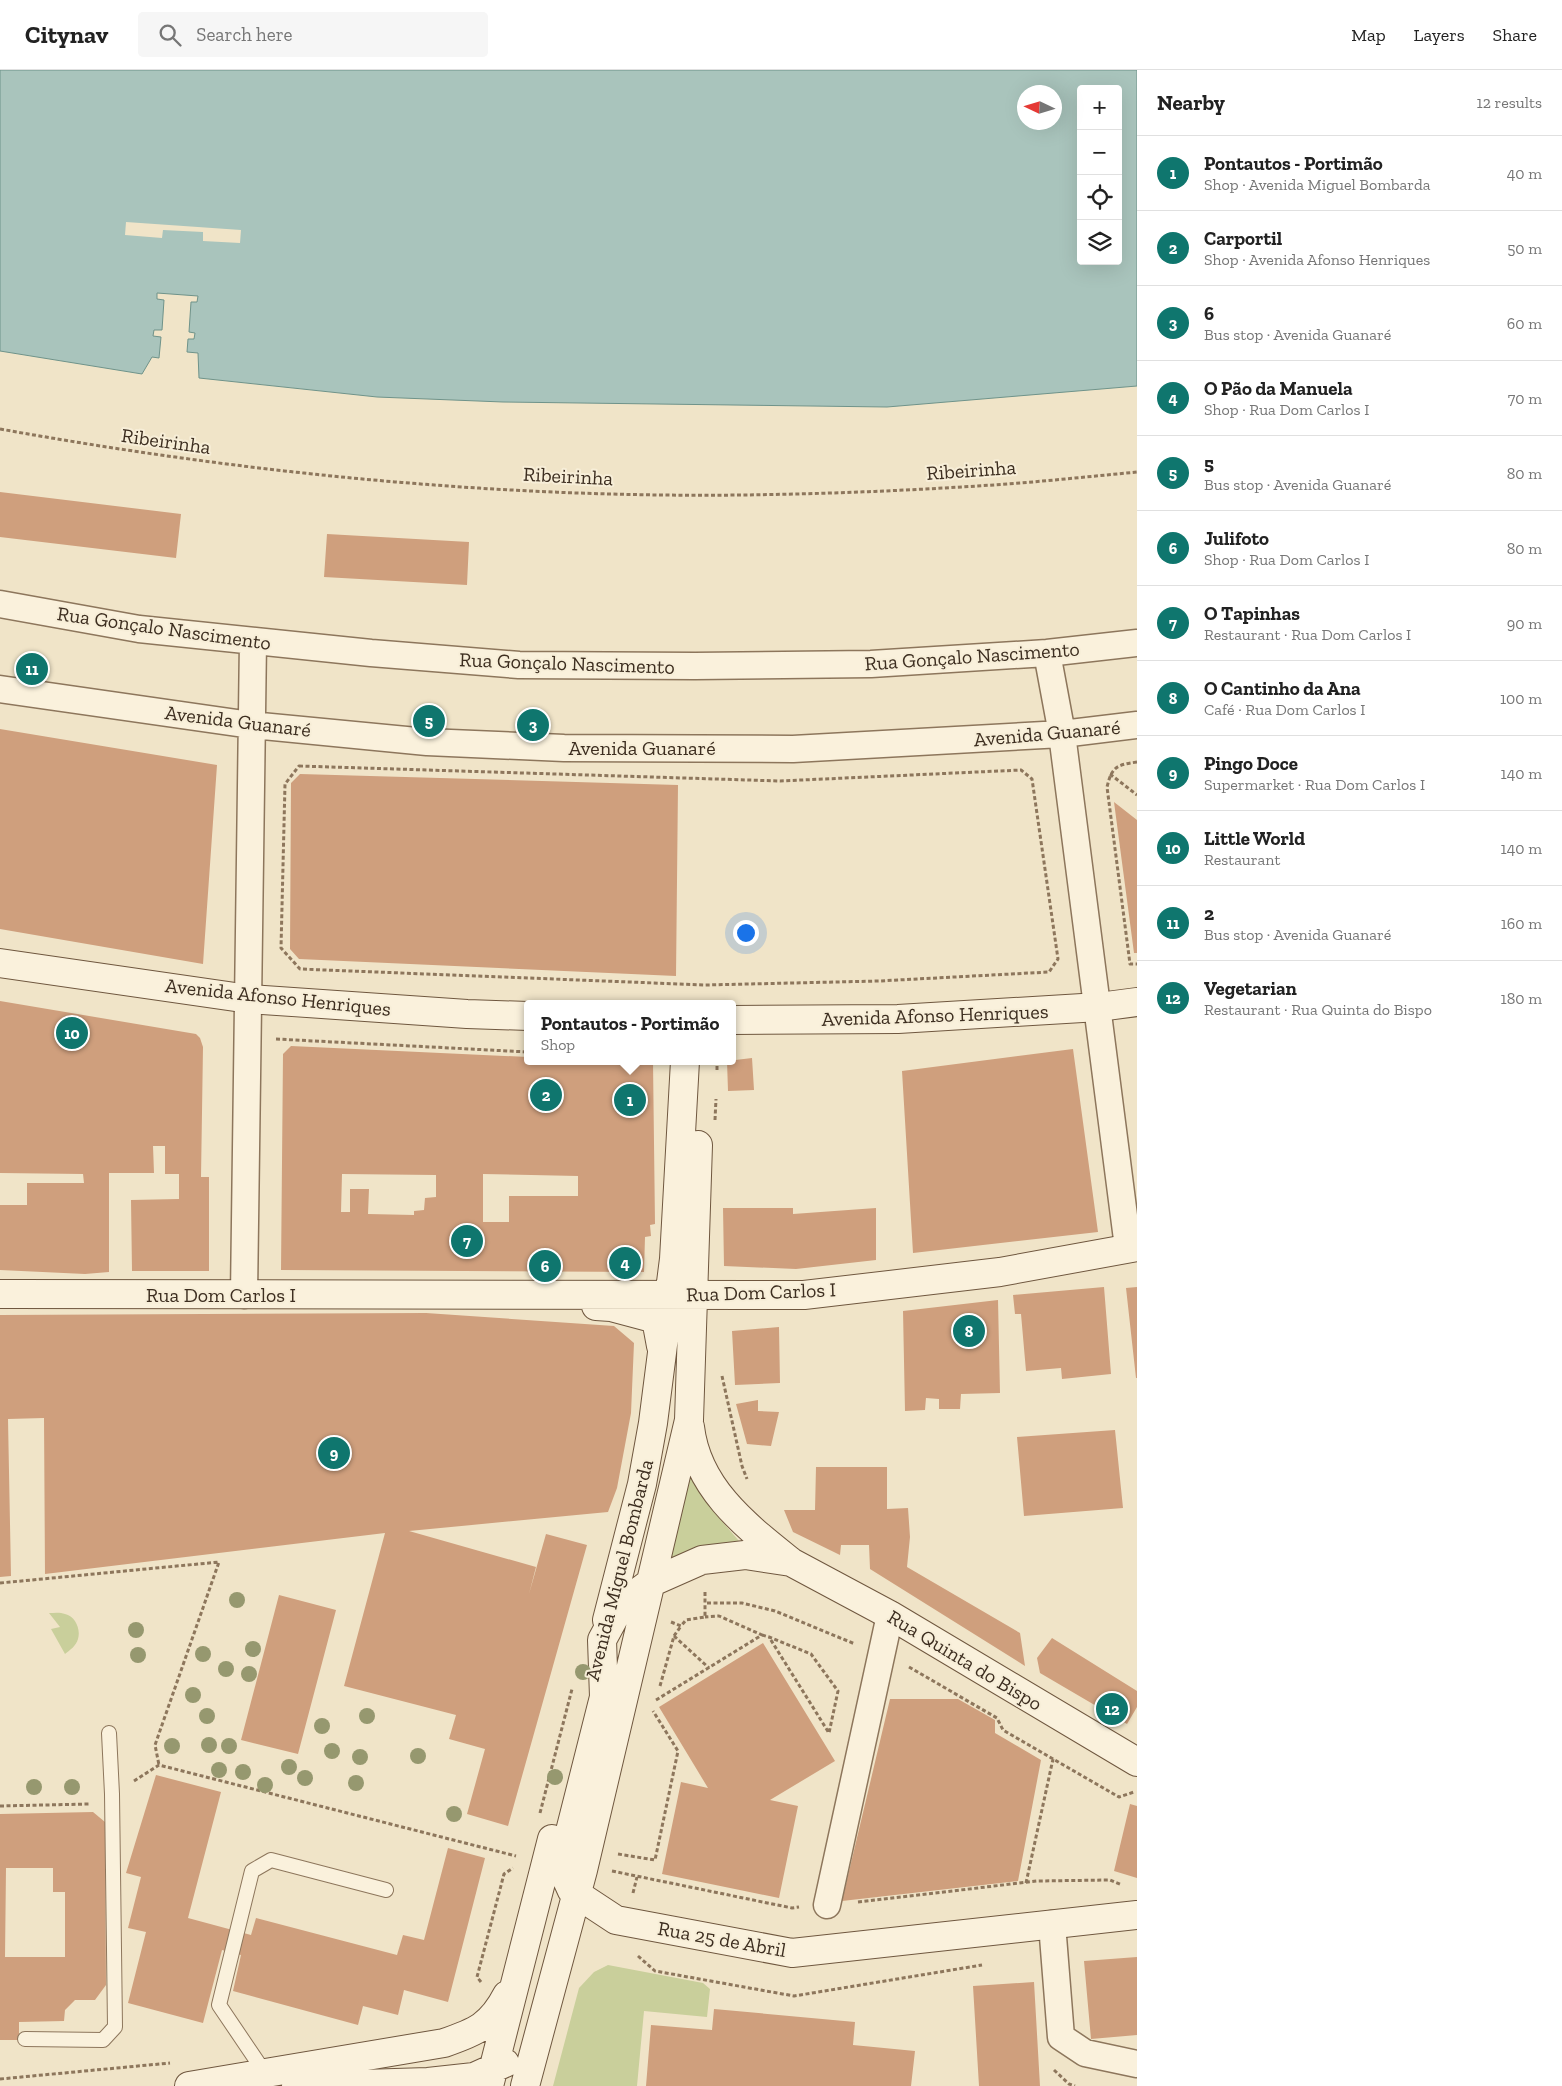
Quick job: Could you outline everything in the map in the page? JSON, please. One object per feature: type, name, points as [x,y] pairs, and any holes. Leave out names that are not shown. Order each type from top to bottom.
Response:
[{"type":"street","name":"Rua Gonçalo Nascimento","points":[[0,604],[139,629],[371,654],[519,665],[871,664],[1047,653],[1137,643]]},
{"type":"street","points":[[244,1295],[253,641]]},
{"type":"street","points":[[1047,653],[1062,734],[1098,1007],[1133,1247]]},
{"type":"street","name":"Avenida Guanaré","points":[[0,689],[251,725],[427,742],[564,748],[793,749],[1062,734],[1137,725]]},
{"type":"street","name":"Avenida Afonso Henriques","points":[[0,963],[249,999],[468,1014],[524,1016]]},
{"type":"street","name":"Avenida Afonso Henriques","points":[[736,1020],[898,1019],[1098,1007],[1137,1002]]},
{"type":"street","name":"Avenida Miguel Bombarda","points":[[525,2086],[576,1893],[689,1420],[681,1295],[674,1259],[685,1065]]},
{"type":"street","name":"Avenida Miguel Bombarda","points":[[494,2076],[642,1484],[653,1422],[662,1350],[681,1295],[709,1069]]},
{"type":"street","name":"Rua Dom Carlos I","points":[[0,1294],[622,1293],[804,1295],[1000,1272],[1133,1247]]},
{"type":"street","name":"Rua Dom Carlos I","points":[[442,1294],[611,1307],[656,1319],[662,1350]]},
{"type":"street","name":"Rua Quinta do Bispo","points":[[689,1420],[692,1445],[700,1467],[721,1499],[745,1525],[791,1562],[890,1615],[1137,1762]]},
{"type":"street","name":"Rua Quinta do Bispo","points":[[602,1640],[621,1604],[650,1583],[702,1560],[745,1555],[791,1562]]},
{"type":"street","points":[[827,1905],[890,1615]]},
{"type":"street","name":"Rua 25 de Abril","points":[[602,1640],[604,1697],[561,1867],[572,1891],[616,1920],[792,1954],[1137,1915]]},
{"type":"street","name":"Avenida Miguel Bombarda","points":[[296,2086],[428,2082],[494,2076],[524,2040],[564,1939],[578,1922],[616,1920]]},
{"type":"street","points":[[1052,1924],[1061,2037],[1085,2053],[1137,2064]]},
{"type":"street","points":[[189,2086],[407,2049],[453,2040],[471,2034],[493,2019],[506,1998],[521,1964]]},
{"type":"street","points":[[407,2049],[458,2055],[494,2076]]},
{"type":"lane","points":[[25,2039],[103,2040],[115,2027],[112,1794],[109,1733]]},
{"type":"lane","points":[[265,2073],[219,2005],[252,1871],[271,1860],[386,1890]]},
{"type":"path","name":"Ribeirinha","points":[[0,428],[79,443],[217,464],[448,486],[608,494],[741,495],[871,491],[978,486],[1137,472]]},
{"type":"path","points":[[1137,762],[1120,764],[1110,774],[1107,787],[1130,964],[1137,964]]},
{"type":"path","points":[[299,766],[780,781],[1021,770],[1032,779],[1058,959],[1049,972],[879,981],[705,985],[300,970],[281,948],[285,784],[299,766]]},
{"type":"path","points":[[1110,774],[1137,795]]},
{"type":"path","points":[[269,1038],[524,1052]]},
{"type":"path","points":[[714,1125],[716,1096]]},
{"type":"path","points":[[722,1373],[742,1466],[748,1481]]},
{"type":"path","points":[[0,1583],[219,1562],[155,1745],[158,1765]]},
{"type":"path","points":[[705,1617],[706,1585]]},
{"type":"path","points":[[705,1603],[742,1603],[775,1611],[856,1644]]},
{"type":"path","points":[[709,1668],[674,1636],[686,1620],[718,1616],[811,1654],[838,1691],[829,1733],[769,1637]]},
{"type":"path","points":[[666,1621],[681,1626]]},
{"type":"path","points":[[656,1700],[762,1635]]},
{"type":"path","points":[[907,1666],[997,1718],[1003,1730],[1119,1797],[1137,1792]]},
{"type":"path","points":[[538,1821],[573,1687]]},
{"type":"path","points":[[615,1853],[655,1860],[678,1751],[653,1711]]},
{"type":"path","points":[[1026,1883],[1053,1759]]},
{"type":"path","points":[[610,1863],[612,1871],[792,1908],[1026,1883],[1110,1880],[1123,1886]]},
{"type":"path","points":[[636,1954],[655,1971],[794,1996],[990,1963]]},
{"type":"path","points":[[0,2079],[171,2062]]},
{"type":"path","points":[[1050,2066],[1069,2084],[1075,2086]]},
{"type":"green space","points":[[690,1473],[713,1511],[739,1541],[699,1546],[669,1561]]},
{"type":"green space","points":[[49,1613],[69,1615],[78,1627],[79,1635],[77,1641],[73,1648],[65,1654],[51,1629],[60,1627]]},
{"type":"green space","points":[[608,1965],[703,1983],[710,1989],[707,2017],[644,2011],[637,2086],[553,2086],[579,1988],[594,1972]]},
{"type":"water","points":[[0,70],[1137,70],[1137,386],[887,407],[503,402],[377,397],[199,378],[198,353],[187,352],[188,339],[194,339],[195,333],[189,332],[191,302],[197,302],[198,296],[157,293],[157,299],[164,300],[162,330],[154,330],[153,336],[161,337],[159,358],[152,357],[142,374],[0,351]]},
{"type":"pier","points":[[126,222],[241,230],[240,243],[203,241],[203,232],[163,230],[162,238],[125,235]]},
{"type":"building","points":[[0,492],[181,514],[176,558],[0,537]]},
{"type":"building","points":[[327,534],[469,542],[467,585],[324,577]]},
{"type":"building","points":[[0,729],[217,765],[203,964],[0,929]]},
{"type":"building","points":[[300,774],[678,785],[676,976],[299,959],[290,949],[291,783]]},
{"type":"building","points":[[1114,802],[1137,820],[1137,953],[1134,953]]},
{"type":"building","points":[[0,1001],[196,1034],[200,1038],[203,1047],[201,1177],[209,1177],[209,1271],[132,1271],[131,1200],[179,1199],[179,1174],[165,1174],[165,1146],[153,1146],[154,1173],[109,1173],[109,1272],[85,1274],[0,1270],[0,1205],[27,1205],[27,1183],[84,1183],[83,1174],[0,1173]]},
{"type":"building","points":[[291,1046],[524,1057],[524,1065],[653,1065],[655,1224],[650,1225],[651,1236],[645,1237],[644,1272],[281,1270],[283,1054]],"holes":[[[342,1174],[436,1175],[436,1197],[425,1198],[424,1210],[414,1211],[414,1215],[368,1214],[369,1189],[350,1189],[350,1212],[341,1212]],[[483,1174],[578,1176],[578,1196],[509,1196],[509,1222],[483,1222]]]},
{"type":"building","points":[[1073,1049],[1098,1232],[913,1253],[902,1071]]},
{"type":"building","points":[[752,1058],[754,1090],[728,1091],[727,1065],[736,1065],[736,1060]]},
{"type":"building","points":[[723,1208],[793,1208],[793,1214],[876,1208],[876,1260],[796,1269],[724,1266]]},
{"type":"building","points":[[1104,1287],[1111,1374],[1062,1379],[1061,1368],[1026,1371],[1021,1314],[1015,1314],[1013,1295]]},
{"type":"building","points":[[1137,1287],[1137,1378],[1136,1378],[1126,1288]]},
{"type":"building","points":[[998,1300],[1000,1393],[961,1394],[960,1409],[939,1409],[939,1399],[926,1398],[925,1410],[905,1411],[903,1311]]},
{"type":"building","points":[[426,1313],[614,1326],[634,1343],[631,1413],[617,1488],[608,1512],[409,1531],[536,1567],[529,1594],[546,1534],[587,1545],[508,1826],[467,1814],[485,1749],[449,1739],[456,1715],[344,1686],[385,1533],[45,1574],[44,1418],[8,1419],[11,1576],[0,1577],[0,1315]]},
{"type":"building","points":[[779,1327],[780,1383],[735,1385],[732,1331]]},
{"type":"building","points":[[758,1400],[758,1411],[779,1412],[771,1446],[747,1444],[736,1404]]},
{"type":"building","points":[[1115,1430],[1123,1508],[1024,1516],[1017,1437]]},
{"type":"building","points":[[816,1467],[887,1467],[887,1509],[908,1508],[910,1537],[907,1567],[1020,1633],[1025,1666],[870,1569],[869,1545],[841,1545],[840,1555],[793,1532],[784,1510],[815,1510]]},
{"type":"building","points":[[279,1595],[336,1610],[298,1754],[241,1740]]},
{"type":"building","points":[[1052,1638],[1137,1691],[1137,1707],[1127,1724],[1040,1673],[1037,1658]]},
{"type":"building","points":[[763,1643],[835,1761],[770,1800],[798,1806],[779,1898],[662,1874],[681,1782],[708,1788],[659,1707]]},
{"type":"building","points":[[890,1699],[958,1699],[995,1720],[995,1733],[1041,1760],[1018,1881],[842,1901]]},
{"type":"building","points":[[156,1775],[221,1792],[188,1918],[251,1935],[256,1918],[397,1955],[403,1935],[424,1940],[448,1848],[485,1858],[448,2002],[404,1990],[398,2015],[363,2006],[358,2025],[233,1991],[241,1955],[222,1950],[203,2023],[128,2003],[146,1932],[128,1928],[141,1877],[126,1873]]},
{"type":"building","points":[[1130,1804],[1137,1806],[1137,1878],[1114,1871]]},
{"type":"building","points":[[93,1812],[105,1822],[106,1985],[95,2000],[75,2000],[65,2010],[64,2021],[19,2022],[19,2040],[0,2040],[0,1814]],"holes":[[[6,1868],[53,1868],[53,1892],[65,1892],[65,1957],[5,1957]]]},
{"type":"building","points":[[1137,1957],[1137,2035],[1091,2039],[1084,1961]]},
{"type":"building","points":[[1034,1982],[1040,2086],[979,2086],[973,1986]]},
{"type":"building","points":[[714,2009],[855,2022],[853,2045],[915,2051],[911,2086],[646,2086],[651,2025],[712,2030]]},
{"type":"place","name":"2","points":[[32,669]]},
{"type":"place","name":"5","points":[[429,721]]},
{"type":"place","name":"6","points":[[533,725]]},
{"type":"place","name":"Little World","points":[[72,1033]]},
{"type":"place","name":"Carportil","points":[[546,1095]]},
{"type":"place","name":"Pontautos - Portimão","points":[[630,1100]]},
{"type":"place","name":"O Tapinhas","points":[[467,1241]]},
{"type":"place","name":"O Pão da Manuela","points":[[625,1263]]},
{"type":"place","name":"Julifoto","points":[[545,1266]]},
{"type":"place","name":"O Cantinho da Ana","points":[[969,1331]]},
{"type":"place","name":"Pingo Doce","points":[[334,1453]]},
{"type":"place","name":"Vegetarian","points":[[1112,1709]]}]
